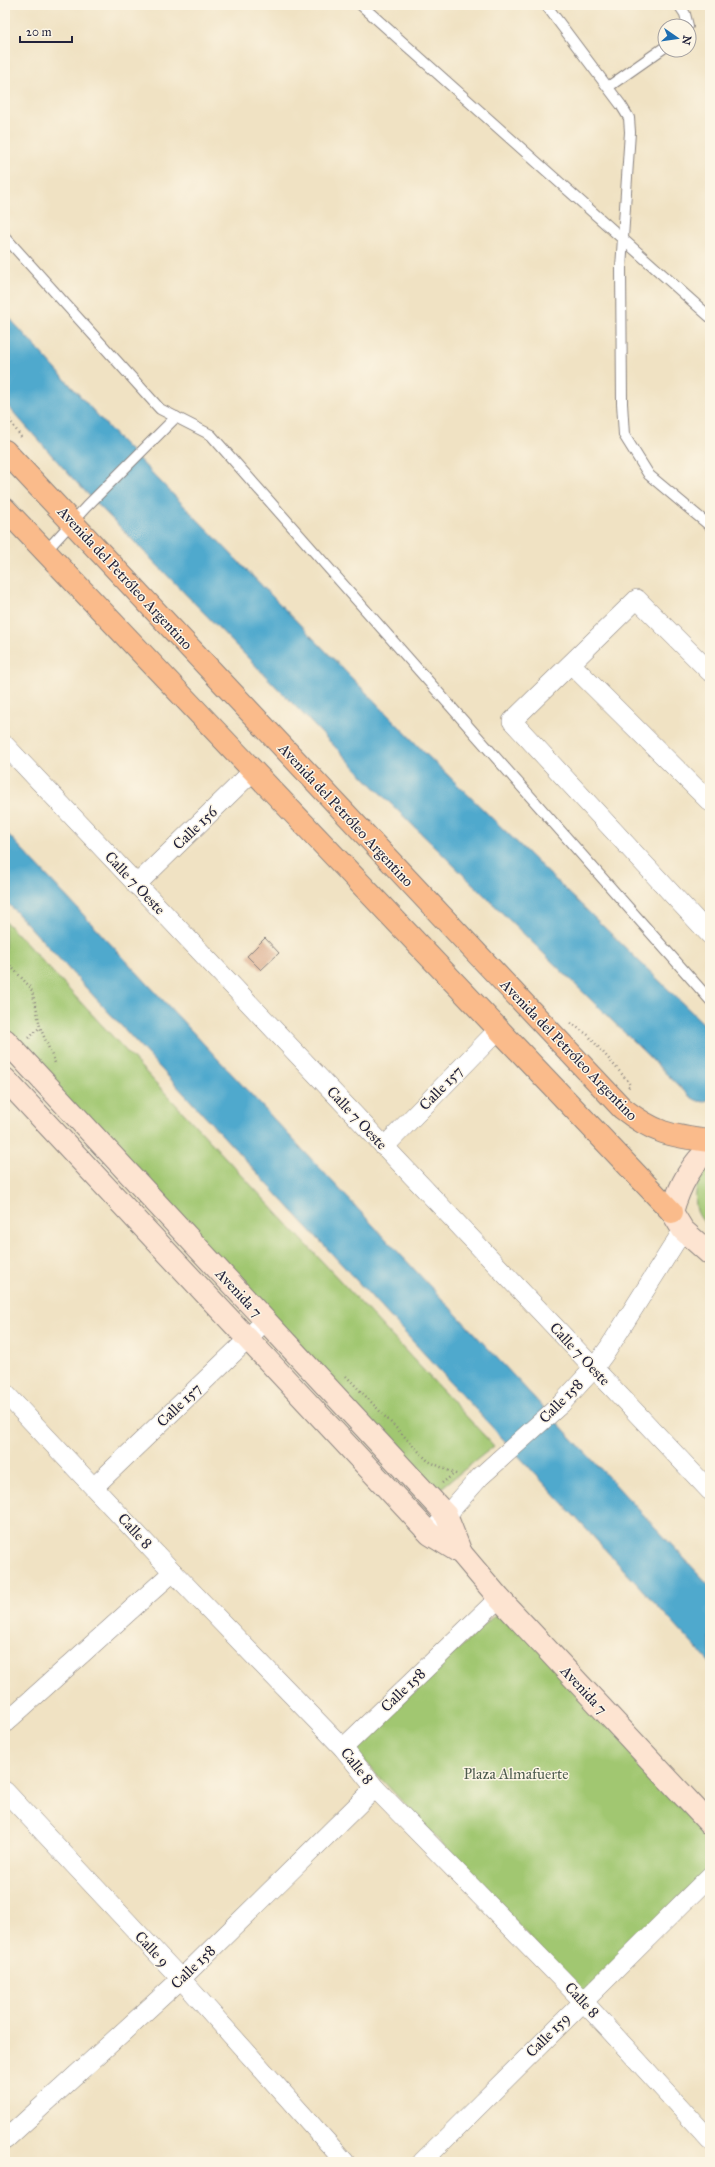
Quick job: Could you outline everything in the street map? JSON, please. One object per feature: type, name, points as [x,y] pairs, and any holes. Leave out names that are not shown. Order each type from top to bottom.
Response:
[{"type":"main road","name":"Avenida del Petróleo Argentino","points":[[5,451],[79,515],[622,1108],[641,1123],[657,1131],[710,1141]]},
{"type":"main road","points":[[7,516],[45,552],[677,1221],[710,1254]]},
{"type":"main road","name":"Avenida 7","points":[[5,1040],[264,1321],[446,1515],[461,1553]]},
{"type":"main road","name":"Avenida 7","points":[[5,1080],[430,1534],[461,1553],[499,1598],[710,1824]]},
{"type":"main road","points":[[677,1221],[678,1192],[688,1172],[699,1157],[710,1148]]},
{"type":"street","points":[[710,672],[637,599],[512,722],[710,935]]},
{"type":"street","points":[[571,664],[710,802]]},
{"type":"street","name":"Calle 7 Oeste","points":[[5,745],[710,1491]]},
{"type":"street","name":"Calle 156","points":[[136,884],[253,771]]},
{"type":"street","name":"Calle 157","points":[[384,1147],[498,1030]]},
{"type":"street","points":[[5,1080],[25,1062]]},
{"type":"street","name":"Calle 158","points":[[430,1534],[478,1479],[561,1404],[594,1368],[608,1349],[677,1221]]},
{"type":"street","name":"Calle 157","points":[[94,1487],[247,1340],[264,1321]]},
{"type":"street","name":"Calle 8","points":[[5,1393],[173,1572],[343,1748],[375,1788],[583,2001],[710,2140]]},
{"type":"street","points":[[5,1723],[173,1572]]},
{"type":"street","name":"Calle 158","points":[[343,1748],[499,1598]]},
{"type":"street","name":"Calle 158","points":[[5,2140],[181,1979],[375,1788]]},
{"type":"street","name":"Calle 9","points":[[5,1791],[181,1979],[345,2162]]},
{"type":"street","name":"Calle 159","points":[[422,2162],[710,1876]]},
{"type":"lane","points":[[361,5],[710,317]]},
{"type":"lane","points":[[546,5],[608,87],[629,118],[630,132],[621,276],[622,403],[624,435],[649,475],[710,526]]},
{"type":"lane","points":[[679,5],[686,18]]},
{"type":"lane","points":[[608,87],[657,53]]},
{"type":"lane","points":[[5,237],[160,409],[211,435],[710,1000]]},
{"type":"lane","points":[[45,552],[79,515],[176,418]]},
{"type":"path","points":[[5,960],[31,988],[40,1027],[55,1063],[59,1068]]},
{"type":"path","points":[[342,1371],[428,1461],[454,1474],[478,1479]]},
{"type":"green space","points":[[5,921],[494,1446],[435,1493],[5,1034]]},
{"type":"green space","points":[[710,1165],[710,1229],[697,1211],[696,1192],[702,1174]]},
{"type":"green space","name":"Plaza Almafuerte","points":[[501,1609],[710,1833],[710,1866],[583,1994],[353,1749]]},
{"type":"water","points":[[5,313],[119,439],[425,753],[710,1030],[710,1098],[701,1101],[688,1095],[383,796],[75,481],[5,403]]},
{"type":"water","points":[[5,831],[710,1586],[710,1663],[5,900]]},
{"type":"building","points":[[265,938],[279,953],[261,970],[247,956]]}]
